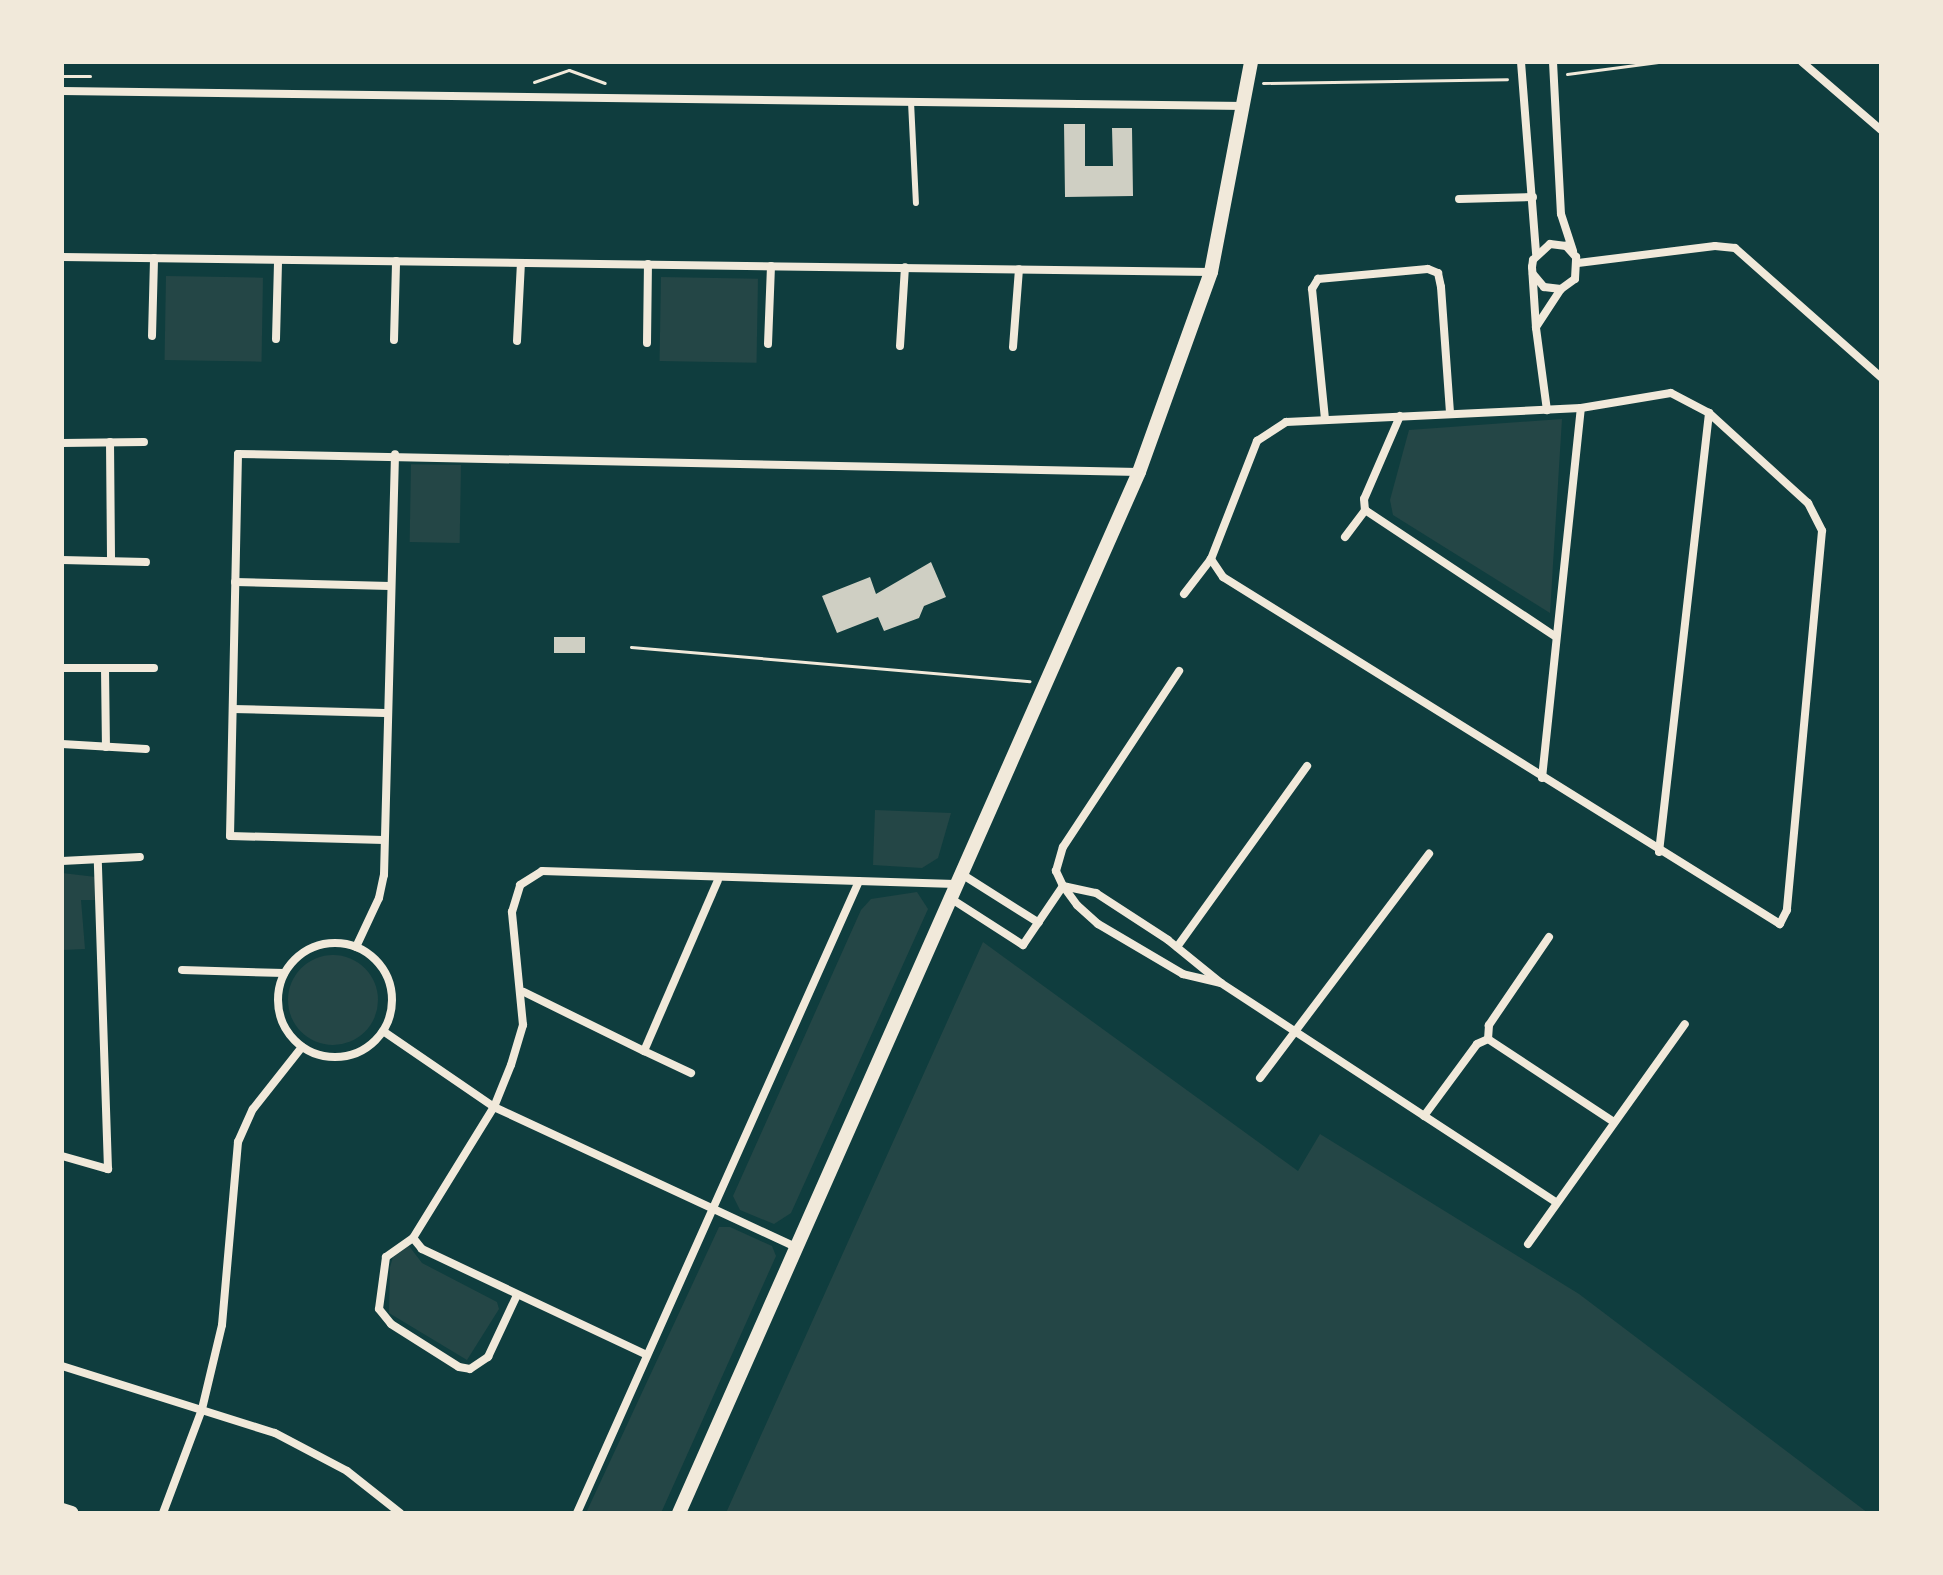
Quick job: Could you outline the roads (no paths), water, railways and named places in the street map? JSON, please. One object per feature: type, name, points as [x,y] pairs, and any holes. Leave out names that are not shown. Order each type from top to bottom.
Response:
[{"type":"street","points":[[679,1513],[793,1246],[1139,472],[1211,272],[1250,83],[1251,62]]},
{"type":"street","points":[[1521,62],[1533,197],[1536,328],[1547,410]]},
{"type":"street","points":[[1536,328],[1561,289],[1575,279],[1578,263],[1561,214],[1553,62]]},
{"type":"street","points":[[1802,62],[1881,130]]},
{"type":"street","points":[[62,91],[1245,106]]},
{"type":"street","points":[[1459,199],[1533,197]]},
{"type":"street","points":[[1536,253],[1558,243],[1573,252]]},
{"type":"street","points":[[1578,263],[1715,246],[1735,248],[1881,377]]},
{"type":"street","points":[[62,257],[1211,272]]},
{"type":"street","points":[[152,336],[154,258]]},
{"type":"street","points":[[276,339],[278,261]]},
{"type":"street","points":[[394,340],[396,261]]},
{"type":"street","points":[[517,341],[521,263]]},
{"type":"street","points":[[647,343],[648,264]]},
{"type":"street","points":[[768,344],[771,266]]},
{"type":"street","points":[[900,346],[905,267]]},
{"type":"street","points":[[1013,347],[1019,269]]},
{"type":"street","points":[[1325,419],[1312,289],[1318,279],[1428,269],[1438,273],[1441,287],[1450,414]]},
{"type":"street","points":[[1533,274],[1544,287],[1561,289]]},
{"type":"street","points":[[1184,594],[1211,559],[1257,441],[1286,422],[1581,408],[1671,393],[1709,413],[1808,503],[1822,531],[1785,918],[1772,923],[1223,577],[1211,559]]},
{"type":"street","points":[[1542,778],[1581,408]]},
{"type":"street","points":[[1659,852],[1709,413]]},
{"type":"street","points":[[1345,537],[1365,510],[1364,499],[1400,416]]},
{"type":"street","points":[[110,442],[111,561]]},
{"type":"street","points":[[62,443],[144,442]]},
{"type":"street","points":[[384,840],[230,836],[238,454],[395,454],[1139,472]]},
{"type":"street","points":[[356,947],[379,898],[384,840],[385,713],[395,454]]},
{"type":"street","points":[[1365,510],[1556,637]]},
{"type":"street","points":[[62,560],[146,562]]},
{"type":"street","points":[[235,582],[390,586]]},
{"type":"street","points":[[62,668],[154,668]]},
{"type":"street","points":[[105,668],[106,747]]},
{"type":"street","points":[[1179,671],[1063,847],[1056,871],[1063,886],[1098,924],[1183,974],[1221,983]]},
{"type":"street","points":[[233,709],[385,713]]},
{"type":"street","points":[[62,744],[146,749]]},
{"type":"street","points":[[1177,947],[1307,766]]},
{"type":"street","points":[[1260,1078],[1429,854]]},
{"type":"street","points":[[62,861],[140,857]]},
{"type":"street","points":[[62,1156],[108,1169],[98,860]]},
{"type":"street","points":[[517,1295],[488,1357],[470,1369],[459,1367],[391,1324],[379,1309],[386,1257],[413,1238],[494,1107],[523,1025],[524,992],[512,902],[520,885],[533,874],[955,885],[1039,923]]},
{"type":"street","points":[[644,1051],[718,880]]},
{"type":"street","points":[[577,1513],[715,1210],[859,881]]},
{"type":"street","points":[[955,885],[1023,945],[1063,886]]},
{"type":"street","points":[[1063,886],[1096,893],[1177,947],[1221,983],[1556,1202]]},
{"type":"street","points":[[1488,1039],[1489,1025],[1549,937]]},
{"type":"street","points":[[327,942],[356,947],[379,963],[388,979],[392,997],[383,1031],[371,1045],[337,1057],[302,1047],[279,1016],[277,996],[284,973],[308,948],[327,942]]},
{"type":"street","points":[[182,970],[284,973]]},
{"type":"street","points":[[524,992],[691,1073]]},
{"type":"street","points":[[1528,1244],[1685,1024]]},
{"type":"street","points":[[383,1031],[494,1107],[793,1246]]},
{"type":"street","points":[[1424,1116],[1477,1044],[1488,1039]]},
{"type":"street","points":[[1488,1039],[1614,1122]]},
{"type":"street","points":[[163,1513],[202,1409],[222,1325],[238,1142],[253,1109],[302,1047]]},
{"type":"street","points":[[413,1238],[422,1249],[647,1355]]},
{"type":"street","points":[[62,1366],[275,1433],[347,1471],[400,1513]]},
{"type":"street","points":[[62,1510],[72,1513]]},
{"type":"lane","points":[[911,102],[916,203]]}]
